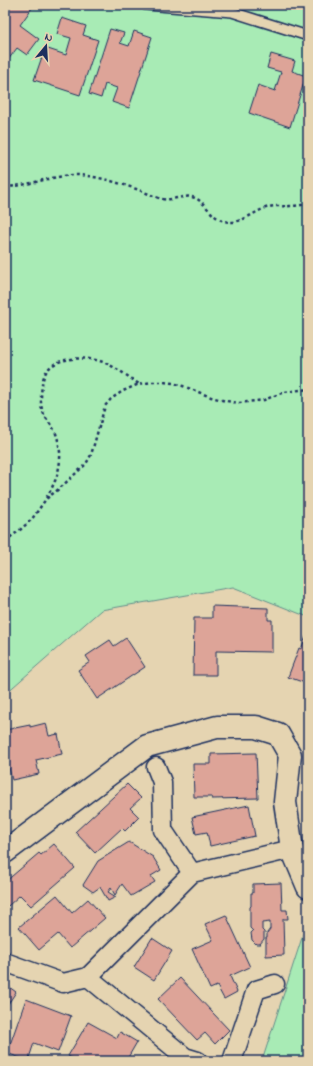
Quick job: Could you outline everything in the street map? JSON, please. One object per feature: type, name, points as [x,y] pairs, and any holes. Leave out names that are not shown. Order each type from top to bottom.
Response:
[{"type":"street","points":[[5,852],[147,746],[217,726],[256,727],[278,734],[290,755],[285,802],[292,849],[308,887]]},
{"type":"street","points":[[156,767],[162,782],[163,830],[192,873]]},
{"type":"street","points":[[5,962],[63,983],[88,977],[192,873],[292,849]]},
{"type":"street","points":[[88,977],[185,1057],[198,1061]]},
{"type":"street","points":[[232,1061],[256,990],[275,984]]},
{"type":"lane","points":[[146,5],[232,12],[308,36]]},
{"type":"path","points":[[5,187],[24,185],[61,176],[78,175],[129,186],[162,199],[195,198],[218,218],[233,222],[243,220],[268,207],[288,207],[308,204]]},
{"type":"path","points":[[5,542],[32,520],[46,499],[54,484],[58,472],[60,451],[58,440],[55,431],[44,414],[42,406],[42,384],[45,374],[50,367],[57,362],[81,358],[102,361],[113,366],[139,384]]},
{"type":"path","points":[[46,499],[86,464],[91,455],[105,406],[111,399],[123,391],[139,384],[157,382],[173,383],[211,397],[239,403],[264,400],[284,392],[308,389]]},
{"type":"green space","points":[[5,5],[308,5],[308,617],[233,587],[101,610],[5,694]]},
{"type":"green space","points":[[308,919],[308,1061],[262,1061]]},
{"type":"building","points":[[8,5],[28,5],[32,8],[20,25],[39,39],[27,55],[17,48],[5,64],[5,9]]},
{"type":"building","points":[[62,18],[86,26],[83,35],[98,40],[80,95],[34,80],[45,48],[66,55],[71,38],[57,34]]},
{"type":"building","points":[[110,29],[124,33],[120,43],[129,46],[134,31],[152,37],[129,108],[112,102],[117,88],[105,84],[101,98],[89,94]]},
{"type":"building","points":[[271,54],[295,61],[292,71],[306,76],[290,127],[249,113],[258,85],[275,91],[281,72],[267,68]]},
{"type":"building","points":[[212,606],[268,608],[268,620],[272,620],[272,652],[216,651],[216,675],[193,675],[194,618],[212,618]]},
{"type":"building","points":[[308,632],[308,684],[288,677],[299,648],[301,649]]},
{"type":"building","points":[[126,638],[145,667],[97,699],[78,670],[90,662],[86,656],[110,640],[114,646]]},
{"type":"building","points":[[46,723],[49,736],[58,734],[62,754],[36,760],[39,774],[12,780],[9,768],[5,769],[5,730],[30,725],[30,727]]},
{"type":"building","points":[[256,753],[258,798],[212,799],[212,797],[194,797],[193,764],[211,764],[211,754]]},
{"type":"building","points":[[127,784],[141,798],[130,808],[139,817],[125,831],[122,828],[95,853],[75,832]]},
{"type":"building","points":[[249,805],[255,836],[210,846],[207,832],[196,834],[192,817]]},
{"type":"building","points":[[129,842],[153,857],[161,870],[151,876],[155,882],[131,896],[122,884],[115,895],[111,888],[108,892],[116,897],[108,901],[100,887],[93,892],[83,885],[98,861]]},
{"type":"building","points":[[54,844],[75,868],[31,906],[20,895],[8,906],[5,903],[5,882],[39,853],[41,855]]},
{"type":"building","points":[[281,883],[282,910],[287,910],[288,919],[283,919],[284,955],[266,956],[266,938],[270,929],[270,922],[262,923],[264,939],[260,944],[256,944],[252,940],[251,933],[253,931],[250,928],[251,893],[253,893],[253,884]]},
{"type":"building","points":[[57,895],[72,913],[88,899],[105,918],[70,948],[58,934],[39,950],[19,927]]},
{"type":"building","points":[[226,915],[250,967],[230,976],[237,992],[224,999],[217,986],[210,989],[192,949],[213,940],[205,924]]},
{"type":"building","points":[[152,938],[172,951],[154,980],[134,967]]},
{"type":"building","points":[[180,978],[229,1030],[215,1044],[205,1033],[197,1040],[158,999]]},
{"type":"building","points":[[5,984],[16,992],[6,1007],[5,1007]]},
{"type":"building","points":[[26,999],[71,1016],[58,1052],[34,1043],[28,1061],[7,1053]]},
{"type":"building","points":[[88,1022],[117,1038],[120,1032],[137,1042],[126,1061],[78,1061],[68,1056]]}]
